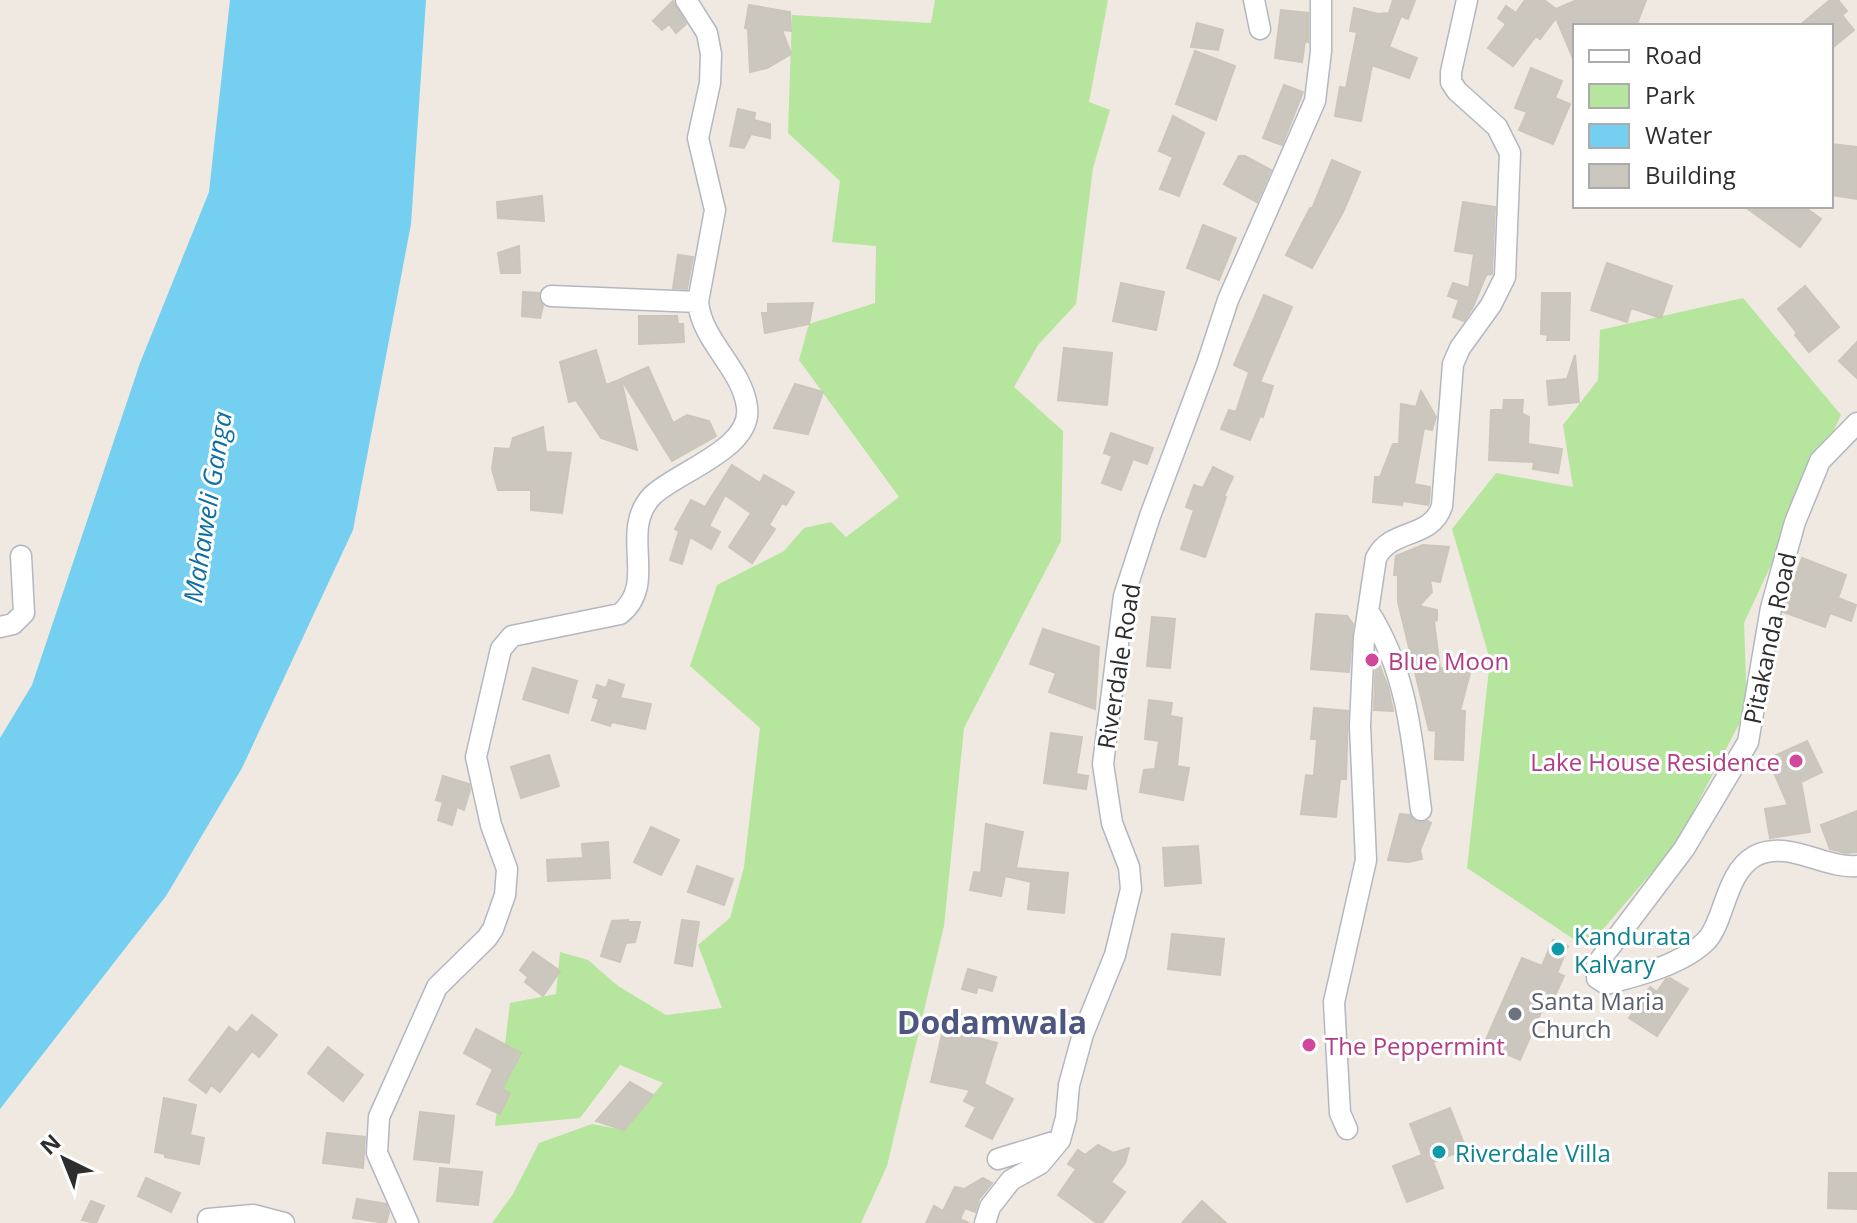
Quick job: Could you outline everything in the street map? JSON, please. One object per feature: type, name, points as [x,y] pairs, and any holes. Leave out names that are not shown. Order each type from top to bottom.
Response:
[{"type":"street","points":[[408,1223],[377,1153],[379,1117],[437,987],[487,938],[505,895],[507,869],[491,825],[476,757],[501,649],[512,636],[620,614],[631,606],[638,592],[637,523],[642,509],[654,494],[731,444],[742,427],[748,408],[734,372],[704,327],[698,302],[715,210],[698,138],[710,83],[711,54],[707,33],[686,0]]},
{"type":"street","points":[[1254,0],[1260,29]]},
{"type":"street","name":"Riverdale Road","points":[[1060,1140],[1069,1085],[1083,1034],[1115,955],[1131,889],[1129,867],[1112,823],[1103,764],[1124,596],[1228,300],[1315,101],[1321,51],[1321,0]]},
{"type":"street","points":[[1347,1129],[1340,1113],[1334,1002],[1366,860],[1360,726],[1364,638],[1376,558],[1381,548],[1389,542],[1432,525],[1439,516],[1453,364],[1505,277],[1510,153],[1497,127],[1451,82],[1467,0]]},
{"type":"street","points":[[551,296],[698,302]]},
{"type":"street","name":"Pitakanda Road","points":[[1857,423],[1820,461],[1795,522],[1771,608],[1748,742],[1684,849],[1597,964],[1597,978],[1606,984],[1635,977],[1678,959],[1708,939],[1736,876],[1756,856],[1785,851],[1844,867],[1857,866]]},
{"type":"street","points":[[0,627],[13,624],[24,613],[21,556]]},
{"type":"street","points":[[1369,612],[1393,655],[1409,711],[1421,810]]},
{"type":"street","points":[[998,1159],[1060,1140]]},
{"type":"street","points":[[985,1223],[990,1207],[1011,1180],[1040,1164],[1060,1140]]},
{"type":"street","points":[[208,1219],[253,1215],[284,1223]]},
{"type":"green space","points":[[935,0],[1108,0],[1089,102],[1110,110],[1093,168],[1076,304],[1038,345],[1014,387],[1063,431],[1061,541],[964,728],[944,926],[887,1166],[861,1223],[492,1223],[513,1194],[539,1143],[592,1124],[624,1130],[663,1083],[620,1065],[580,1118],[495,1126],[510,1003],[556,994],[560,952],[588,960],[618,986],[666,1015],[722,1008],[698,945],[730,918],[744,867],[760,728],[690,666],[717,585],[784,551],[804,528],[831,522],[846,537],[899,497],[799,360],[809,324],[875,303],[876,246],[832,242],[840,181],[788,133],[792,15],[931,23]]},
{"type":"green space","points":[[1743,298],[1841,415],[1744,623],[1747,709],[1676,844],[1587,948],[1467,868],[1490,660],[1452,529],[1496,473],[1573,487],[1563,425],[1598,380],[1600,330]]},
{"type":"water","name":"Mahaweli Ganga","points":[[230,0],[426,0],[411,224],[353,530],[242,768],[166,896],[0,1109],[0,738],[32,685],[140,363],[209,192]]},
{"type":"building","points":[[1393,0],[1415,0],[1408,19],[1401,16],[1389,47],[1417,58],[1409,78],[1372,65],[1361,121],[1335,116],[1340,87],[1346,88],[1357,32],[1350,31],[1354,8],[1378,14],[1389,13]]},
{"type":"building","points":[[1525,0],[1544,0],[1556,9],[1577,0],[1646,0],[1637,24],[1573,24],[1573,58],[1556,18],[1540,39],[1536,36],[1513,66],[1488,48],[1506,24],[1498,18],[1506,6],[1516,13]]},
{"type":"building","points":[[1830,0],[1838,0],[1847,11],[1842,15],[1854,30],[1833,47],[1833,24],[1801,24]]},
{"type":"building","points":[[673,1],[686,24],[676,33],[669,24],[662,30],[653,21]]},
{"type":"building","points":[[749,5],[790,12],[791,31],[782,30],[791,54],[767,68],[750,72],[748,29],[745,28]]},
{"type":"building","points":[[1281,10],[1308,13],[1308,42],[1305,41],[1302,62],[1275,58]]},
{"type":"building","points":[[1197,23],[1223,30],[1218,50],[1191,47]]},
{"type":"building","points":[[1195,51],[1235,66],[1216,120],[1176,104]]},
{"type":"building","points":[[1531,68],[1562,81],[1555,98],[1570,104],[1553,144],[1519,130],[1527,112],[1515,108]]},
{"type":"building","points":[[1284,85],[1303,92],[1282,145],[1263,138]]},
{"type":"building","points":[[738,109],[755,113],[754,120],[770,124],[770,138],[751,134],[744,148],[730,146]]},
{"type":"building","points":[[1173,116],[1204,133],[1179,196],[1160,189],[1173,157],[1159,151]]},
{"type":"building","points":[[1833,144],[1857,147],[1857,199],[1833,195]]},
{"type":"building","points":[[1239,156],[1245,156],[1271,170],[1257,202],[1224,184]]},
{"type":"building","points":[[1332,160],[1360,172],[1344,210],[1312,268],[1286,255],[1312,209]]},
{"type":"building","points":[[542,196],[544,221],[498,218],[497,202]]},
{"type":"building","points":[[1463,202],[1495,207],[1492,274],[1486,275],[1464,321],[1453,317],[1459,300],[1448,296],[1453,283],[1469,288],[1474,254],[1455,251]]},
{"type":"building","points":[[1747,208],[1806,208],[1821,219],[1800,247]]},
{"type":"building","points":[[1203,225],[1236,238],[1219,280],[1187,268]]},
{"type":"building","points":[[519,246],[520,273],[501,273],[498,253]]},
{"type":"building","points":[[678,255],[693,257],[687,289],[673,288]]},
{"type":"building","points":[[1607,263],[1672,286],[1661,318],[1631,308],[1627,322],[1591,310]]},
{"type":"building","points":[[1121,283],[1164,292],[1156,330],[1113,321]]},
{"type":"building","points":[[1805,286],[1839,327],[1809,352],[1778,309]]},
{"type":"building","points":[[523,292],[539,293],[543,306],[540,318],[522,316]]},
{"type":"building","points":[[1542,293],[1570,293],[1569,340],[1547,340],[1548,335],[1541,334]]},
{"type":"building","points":[[1264,295],[1292,307],[1260,382],[1273,386],[1263,417],[1260,416],[1250,440],[1221,429],[1229,410],[1236,412],[1249,372],[1234,365]]},
{"type":"building","points":[[813,303],[809,324],[765,333],[762,313],[768,313],[768,304]]},
{"type":"building","points":[[639,316],[677,316],[678,324],[683,324],[684,342],[639,344]]},
{"type":"building","points":[[1857,342],[1857,378],[1839,361]]},
{"type":"building","points":[[1064,348],[1112,353],[1107,405],[1058,400]]},
{"type":"building","points":[[596,350],[606,385],[621,379],[637,450],[601,438],[576,400],[569,402],[560,362]]},
{"type":"building","points":[[1575,355],[1579,402],[1549,405],[1547,381],[1567,379]]},
{"type":"building","points":[[648,367],[673,423],[687,415],[709,421],[716,436],[672,461],[621,379]]},
{"type":"building","points":[[795,384],[823,392],[808,434],[774,428]]},
{"type":"building","points":[[1421,391],[1436,417],[1432,430],[1424,428],[1414,484],[1430,487],[1428,505],[1403,501],[1402,505],[1373,502],[1375,477],[1380,477],[1393,444],[1399,444],[1401,404],[1416,407]]},
{"type":"building","points":[[1504,400],[1523,400],[1522,413],[1529,417],[1528,444],[1562,449],[1558,473],[1533,469],[1534,462],[1489,460],[1491,410],[1503,410]]},
{"type":"building","points":[[543,427],[546,452],[571,453],[562,513],[531,510],[531,490],[498,490],[492,469],[495,448],[510,449],[513,438]]},
{"type":"building","points":[[1111,433],[1153,448],[1147,464],[1133,459],[1121,490],[1102,483],[1112,456],[1104,453]]},
{"type":"building","points":[[732,465],[760,483],[764,475],[794,492],[786,505],[782,503],[769,525],[775,529],[752,563],[729,547],[751,513],[725,495],[709,526],[720,532],[711,549],[690,537],[682,564],[670,560],[679,531],[675,529],[691,500],[705,507]]},
{"type":"building","points":[[1213,467],[1233,477],[1205,557],[1181,549],[1194,510],[1186,507],[1194,485],[1203,488]]},
{"type":"building","points":[[1423,545],[1449,547],[1440,582],[1430,580],[1432,592],[1419,606],[1437,610],[1437,620],[1434,622],[1440,668],[1470,673],[1460,711],[1465,711],[1463,760],[1435,759],[1436,731],[1429,730],[1398,602],[1398,575],[1394,575],[1396,556]]},
{"type":"building","points":[[1802,558],[1846,575],[1838,598],[1856,605],[1851,621],[1830,613],[1825,627],[1783,612]]},
{"type":"building","points":[[1316,614],[1347,616],[1353,624],[1349,672],[1311,669]]},
{"type":"building","points":[[1152,617],[1175,619],[1170,668],[1147,666]]},
{"type":"building","points":[[1043,629],[1099,647],[1095,709],[1049,692],[1056,673],[1030,664]]},
{"type":"building","points":[[1376,656],[1388,687],[1393,711],[1374,710]]},
{"type":"building","points":[[533,668],[577,681],[568,713],[523,699]]},
{"type":"building","points":[[609,680],[624,685],[620,698],[651,704],[645,729],[612,722],[610,726],[592,720],[599,699],[593,697],[597,685],[606,688]]},
{"type":"building","points":[[1149,700],[1172,703],[1170,716],[1182,718],[1177,766],[1189,768],[1183,800],[1140,792],[1144,770],[1155,769],[1159,741],[1145,739]]},
{"type":"building","points":[[1314,708],[1348,711],[1346,779],[1340,779],[1336,817],[1301,814],[1306,775],[1314,776],[1317,739],[1311,739]]},
{"type":"building","points":[[1051,733],[1082,737],[1076,774],[1088,776],[1086,789],[1044,783]]},
{"type":"building","points":[[1807,741],[1822,772],[1801,782],[1810,832],[1770,838],[1765,809],[1788,805],[1768,759]]},
{"type":"building","points":[[549,755],[559,786],[521,798],[511,767]]},
{"type":"building","points":[[443,776],[469,784],[464,810],[457,807],[452,825],[438,820],[443,802],[436,800]]},
{"type":"building","points":[[1857,811],[1857,852],[1830,849],[1821,825]]},
{"type":"building","points":[[1400,814],[1410,815],[1417,822],[1431,823],[1420,850],[1422,859],[1408,862],[1388,860]]},
{"type":"building","points":[[986,824],[1023,832],[1016,868],[1068,873],[1064,913],[1028,909],[1031,882],[1005,876],[1001,896],[970,890],[974,872],[981,873]]},
{"type":"building","points":[[651,827],[679,840],[661,875],[634,862]]},
{"type":"building","points":[[608,842],[610,878],[548,881],[547,860],[583,858],[582,844]]},
{"type":"building","points":[[1198,846],[1201,883],[1165,886],[1163,848]]},
{"type":"building","points":[[697,866],[733,879],[724,905],[688,892]]},
{"type":"building","points":[[682,920],[699,922],[692,966],[675,963]]},
{"type":"building","points":[[612,921],[640,922],[635,942],[626,943],[620,962],[601,956]]},
{"type":"building","points":[[1172,934],[1224,939],[1220,975],[1168,969]]},
{"type":"building","name":"Santa Maria Church","points":[[1553,940],[1568,946],[1557,973],[1564,976],[1550,1006],[1545,1003],[1520,1060],[1484,1044],[1522,958],[1542,966]]},
{"type":"building","points":[[533,952],[560,971],[543,996],[525,982],[528,977],[520,970]]},
{"type":"building","points":[[968,969],[996,977],[992,991],[978,987],[976,993],[962,989]]},
{"type":"building","points":[[1670,978],[1688,989],[1657,1036],[1629,1018],[1650,987],[1657,992]]},
{"type":"building","points":[[958,1014],[975,1019],[972,1028],[978,1038],[997,1043],[984,1084],[1013,1099],[992,1139],[966,1126],[976,1107],[964,1101],[970,1090],[931,1082],[944,1026],[955,1025]]},
{"type":"building","points":[[252,1015],[277,1035],[259,1057],[252,1051],[220,1092],[211,1085],[206,1093],[189,1080],[229,1027],[237,1033]]},
{"type":"building","points":[[476,1029],[521,1053],[502,1089],[510,1093],[500,1114],[477,1104],[493,1069],[464,1053]]},
{"type":"building","points":[[328,1047],[363,1075],[343,1101],[308,1073]]},
{"type":"building","points":[[630,1082],[653,1095],[624,1130],[596,1121]]},
{"type":"building","points":[[164,1098],[196,1105],[190,1135],[204,1138],[199,1164],[155,1152]]},
{"type":"building","name":"Riverdale Villa","points":[[1450,1108],[1466,1149],[1433,1162],[1443,1188],[1407,1202],[1393,1166],[1422,1155],[1410,1124]]},
{"type":"building","points":[[420,1112],[454,1116],[449,1163],[414,1159]]},
{"type":"building","points":[[327,1133],[365,1137],[363,1168],[323,1163]]},
{"type":"building","points":[[1098,1145],[1113,1153],[1129,1148],[1125,1163],[1111,1182],[1125,1192],[1102,1223],[1097,1223],[1058,1195],[1076,1169],[1068,1164],[1078,1150],[1085,1155]]},
{"type":"building","points":[[440,1168],[482,1172],[478,1205],[437,1201]]},
{"type":"building","points":[[1829,1173],[1857,1173],[1857,1209],[1828,1208]]},
{"type":"building","points":[[146,1178],[180,1193],[171,1212],[138,1196]]},
{"type":"building","points":[[983,1178],[992,1183],[979,1199],[975,1212],[965,1208],[960,1219],[969,1223],[926,1223],[934,1206],[943,1211],[955,1187],[964,1189]]},
{"type":"building","points":[[357,1199],[386,1204],[389,1212],[386,1223],[353,1218]]},
{"type":"building","points":[[91,1201],[104,1206],[96,1223],[82,1220]]},
{"type":"building","points":[[1202,1201],[1226,1223],[1182,1223]]},
{"type":"place","name":"Blue Moon","points":[[1372,660]]},
{"type":"place","name":"Lake House Residence","points":[[1796,761]]},
{"type":"place","name":"Kandurata Kalvary","points":[[1558,949]]},
{"type":"place","name":"Santa Maria Church","points":[[1515,1014]]},
{"type":"place","name":"The Peppermint","points":[[1309,1045]]},
{"type":"place","name":"Riverdale Villa","points":[[1439,1152]]},
{"type":"district","name":"Dodamwala","points":[[992,1021]]}]
